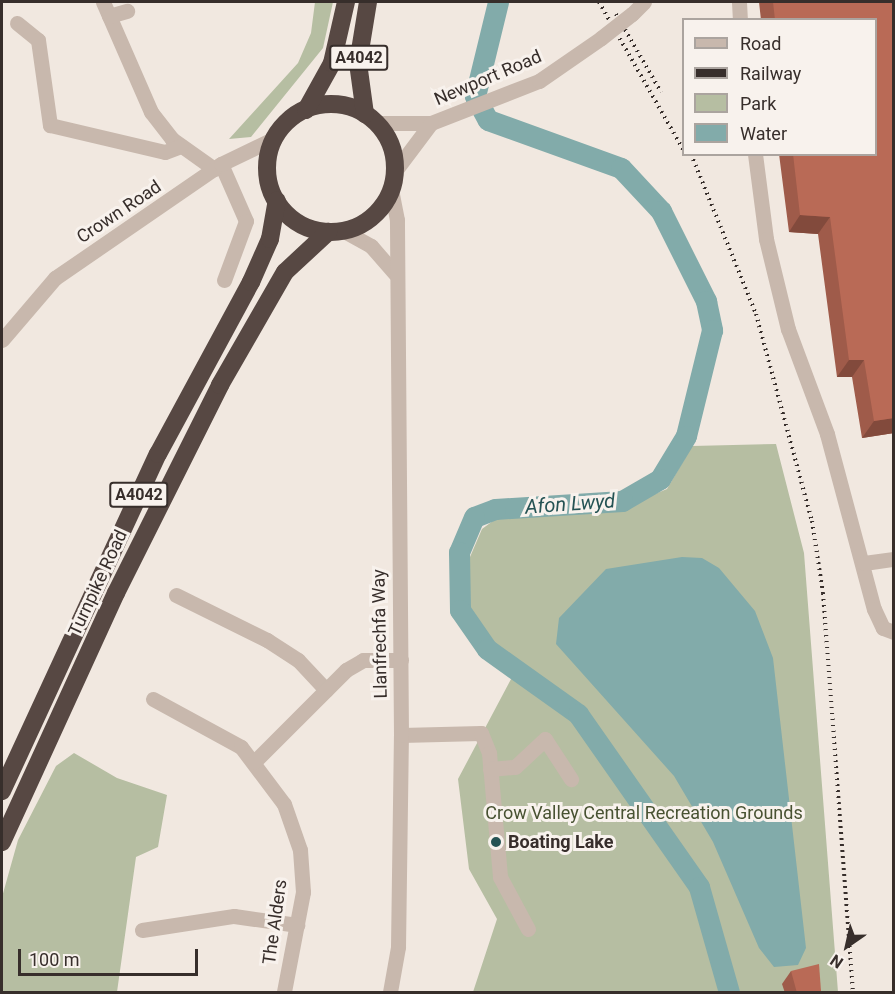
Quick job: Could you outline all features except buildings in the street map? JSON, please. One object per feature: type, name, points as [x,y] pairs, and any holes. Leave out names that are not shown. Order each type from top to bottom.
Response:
[{"type":"highway","name":"A4042","points":[[306,110],[332,63],[346,2]]},
{"type":"highway","name":"A4042","points":[[368,2],[358,63],[370,119]]},
{"type":"highway","points":[[336,105],[370,119],[391,145],[395,171],[391,190],[373,216],[336,231],[298,223],[277,201],[267,170],[275,138],[306,110],[336,105]]},
{"type":"highway","name":"Turnpike Road","points":[[2,791],[158,454],[251,282],[270,239],[277,201]]},
{"type":"highway","name":"Turnpike Road","points":[[2,842],[116,593],[220,385],[285,272],[336,231]]},
{"type":"street","points":[[103,2],[136,87],[181,146],[218,167],[246,221],[224,280]]},
{"type":"street","name":"Newport Road","points":[[370,119],[431,123],[539,81],[632,14],[644,2]]},
{"type":"street","points":[[739,2],[740,18]]},
{"type":"street","points":[[109,16],[127,11]]},
{"type":"street","points":[[17,23],[38,40],[50,125],[165,152],[181,146]]},
{"type":"street","name":"Newport Road","points":[[395,171],[431,123]]},
{"type":"street","name":"Crown Road","points":[[2,340],[55,278],[218,167],[275,138]]},
{"type":"street","points":[[755,156],[766,239],[788,329],[826,434],[864,563],[874,609],[883,628],[894,632]]},
{"type":"street","name":"Llanfrechfa Way","points":[[390,993],[398,947],[401,735],[395,274],[397,220],[391,190]]},
{"type":"street","points":[[336,231],[371,246],[395,274]]},
{"type":"street","points":[[864,563],[894,559]]},
{"type":"street","points":[[176,595],[267,640],[298,660],[326,690]]},
{"type":"street","points":[[254,762],[326,690],[363,660],[401,660]]},
{"type":"street","name":"The Alders","points":[[153,699],[225,735],[254,762],[284,804],[300,850],[303,892],[284,993]]},
{"type":"street","points":[[401,735],[481,733],[490,769],[500,876],[528,928]]},
{"type":"street","points":[[490,769],[516,767],[545,739],[571,779]]},
{"type":"street","points":[[142,930],[234,916],[297,925]]},
{"type":"green space","points":[[315,2],[333,2],[323,48],[251,137],[229,139],[298,63],[311,33]]},
{"type":"green space","name":"Crow Valley Central Recreation Grounds","points":[[776,444],[804,553],[838,992],[473,992],[497,919],[469,869],[458,779],[518,666],[487,644],[465,611],[467,564],[482,529],[501,515],[613,511],[667,489],[692,446]]},
{"type":"green space","points":[[74,753],[117,778],[167,795],[158,847],[136,857],[117,992],[2,992],[2,897],[18,840],[56,766]]},
{"type":"water","points":[[682,557],[702,558],[719,568],[755,611],[773,658],[806,948],[798,965],[774,967],[759,948],[713,842],[674,776],[556,644],[559,618],[606,569]]},
{"type":"waterway","name":"Afon Lwyd","points":[[498,2],[475,96],[488,120],[621,168],[661,211],[706,301],[712,330],[686,436],[660,479],[622,501],[495,509],[474,517],[459,552],[460,610],[487,649],[578,714],[699,887],[729,992]]},
{"type":"railway","points":[[599,2],[682,147]]},
{"type":"railway","points":[[616,14],[661,92]]},
{"type":"railway","points":[[692,156],[756,314],[812,521],[823,593],[853,992]]},
{"type":"place","name":"Boating Lake","points":[[496,842]]}]
